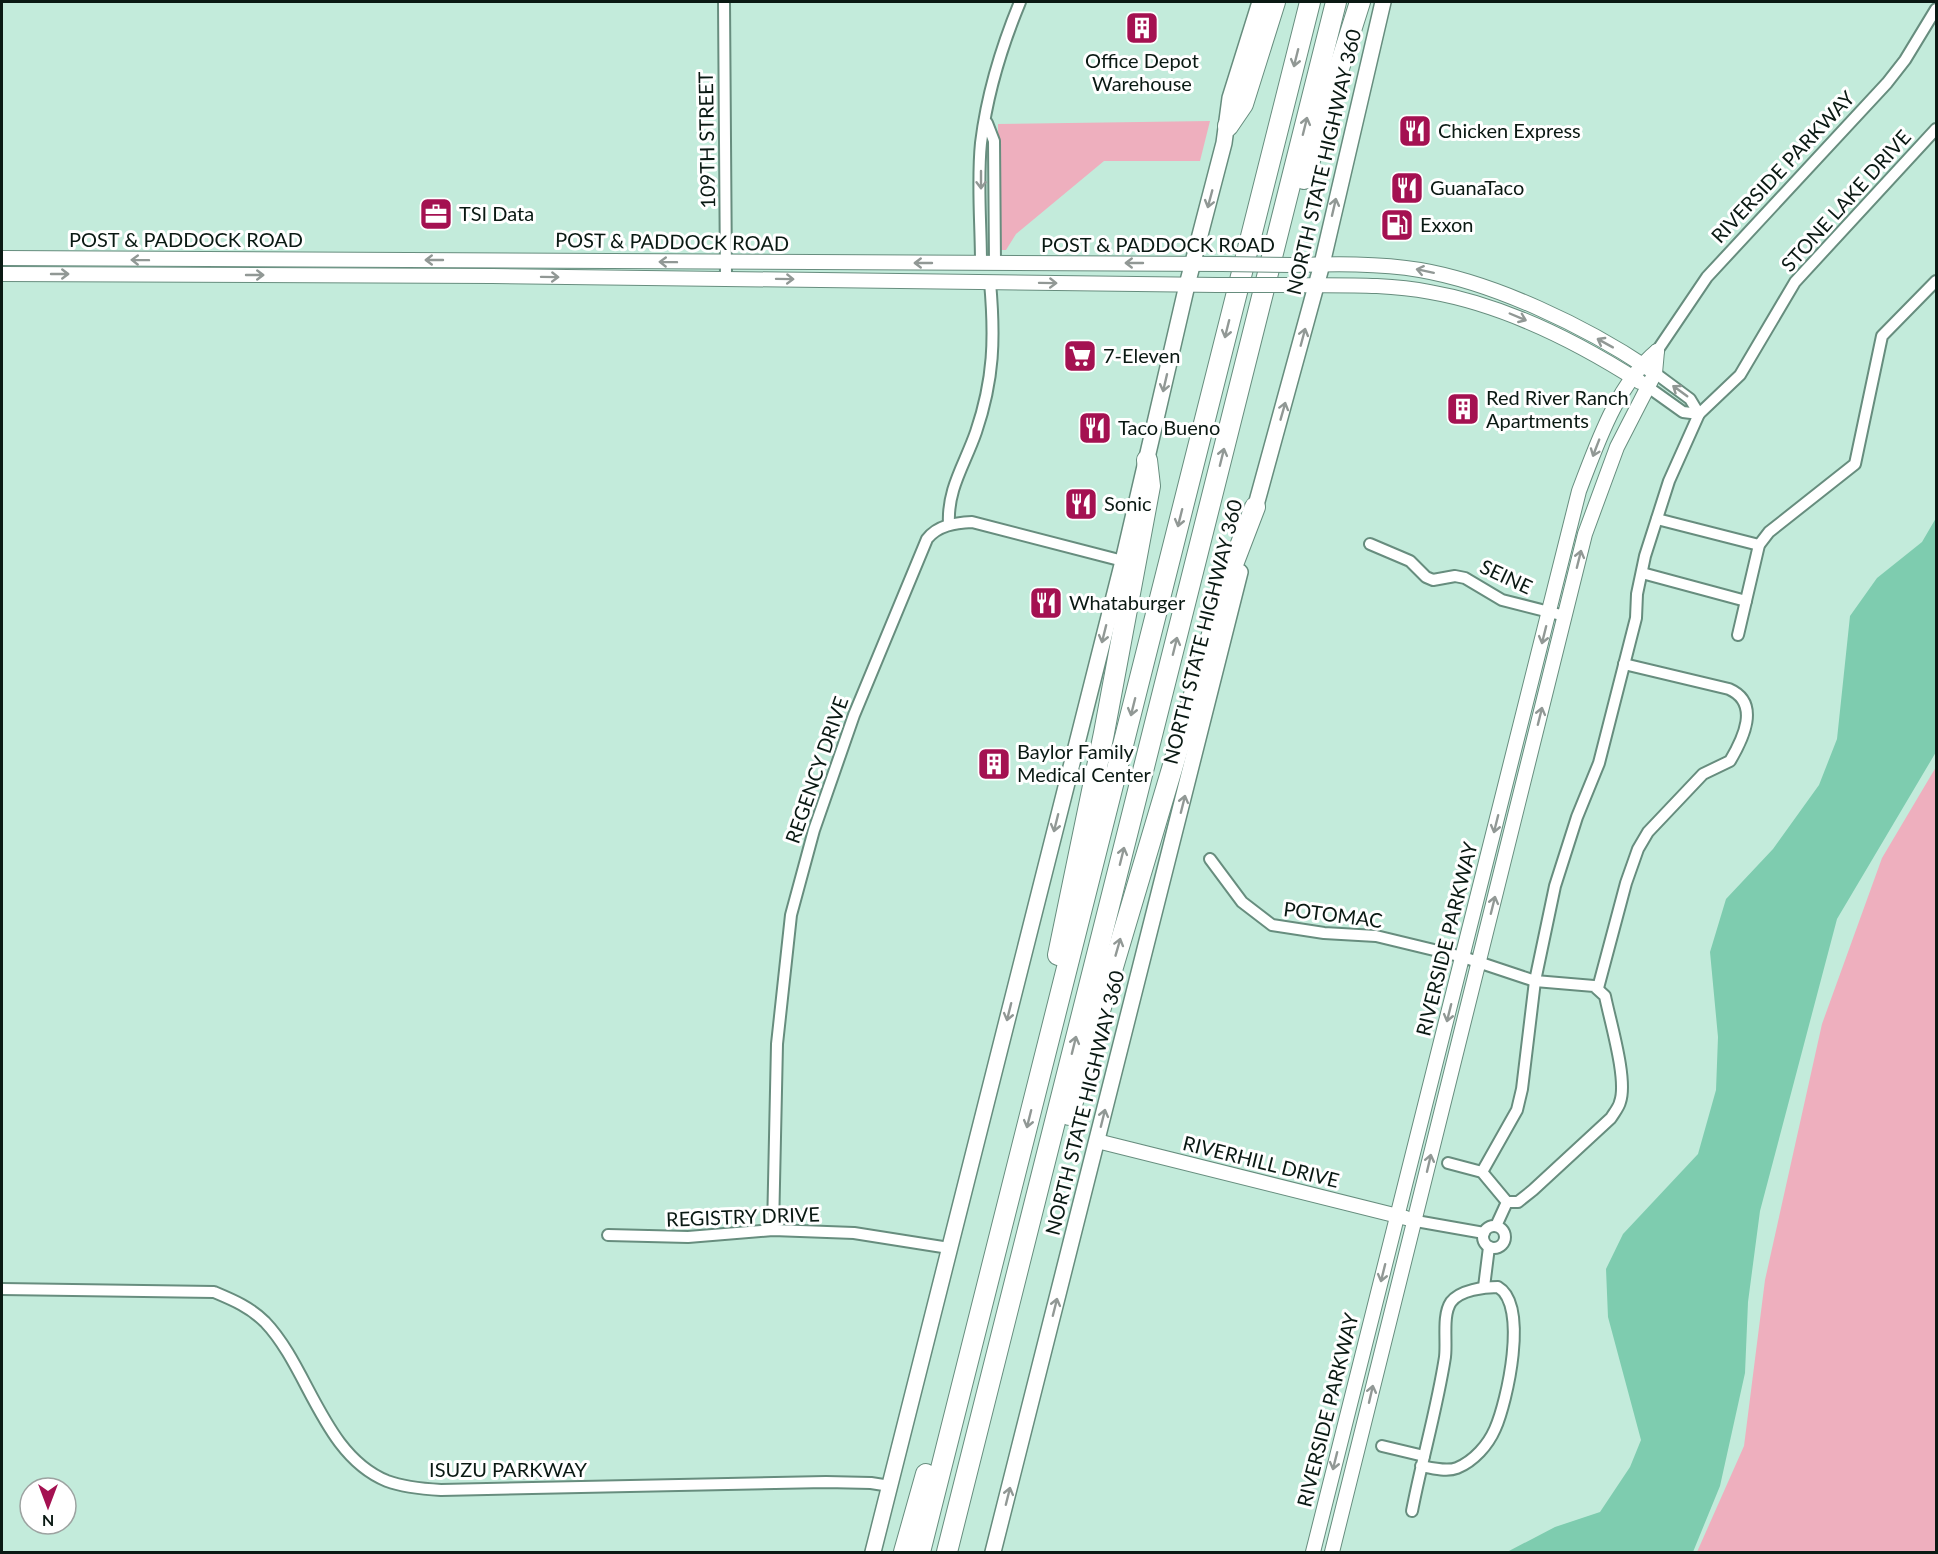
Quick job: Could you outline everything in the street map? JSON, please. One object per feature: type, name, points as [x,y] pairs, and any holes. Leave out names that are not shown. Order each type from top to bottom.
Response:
[{"type":"highway","points":[[1228,126],[1243,104],[1275,2]]},
{"type":"highway","points":[[920,1552],[1310,2]]},
{"type":"highway","points":[[947,1552],[1336,2]]},
{"type":"highway","points":[[1276,244],[1290,226],[1360,2]]},
{"type":"highway","points":[[1054,1022],[1057,959],[1104,734],[1150,486],[1147,460]]},
{"type":"highway","points":[[1023,1244],[1037,1225],[1232,567],[1255,507]]},
{"type":"highway","points":[[904,1552],[961,1342],[976,1324]]},
{"type":"highway","points":[[960,1552],[1000,1376],[997,1351]]},
{"type":"main road","points":[[873,1552],[1123,561],[1192,263],[1228,126],[1230,98],[1260,2]]},
{"type":"main road","name":"NORTH STATE HIGHWAY 360","points":[[993,1552],[1206,713],[1255,507],[1317,285],[1383,2]]},
{"type":"street","name":"109TH STREET","points":[[724,2],[726,278]]},
{"type":"street","points":[[1020,2],[1000,50],[986,109],[987,122],[981,143],[988,263],[995,332],[988,393],[975,435],[953,487],[948,505],[949,524],[972,522],[994,526],[1123,561]]},
{"type":"street","name":"RIVERSIDE PARKWAY","points":[[1313,1552],[1579,491],[1604,426],[1642,364],[1657,351],[1707,277],[1887,83],[1905,60],[1935,13]]},
{"type":"street","name":"STONE LAKE DRIVE","points":[[1482,1172],[1517,1110],[1535,981],[1555,886],[1577,817],[1599,763],[1636,618],[1642,573],[1669,481],[1699,414],[1740,375],[1795,282],[1936,129]]},
{"type":"street","name":"POST & PADDOCK ROAD","points":[[3,258],[199,268],[492,276],[1317,285],[1407,289],[1486,306],[1525,320],[1634,378],[1683,412],[1699,414]]},
{"type":"street","points":[[3,258],[3,274]]},
{"type":"street","name":"POST & PADDOCK ROAD","points":[[3,274],[492,260],[1322,264],[1419,270],[1488,288],[1568,324],[1642,364],[1690,399],[1699,414]]},
{"type":"street","points":[[492,260],[492,276]]},
{"type":"street","points":[[1738,635],[1759,545],[1769,532],[1855,464],[1882,336],[1936,281]]},
{"type":"street","points":[[1486,306],[1488,288]]},
{"type":"street","name":"RIVERSIDE PARKWAY","points":[[1332,1552],[1585,534],[1600,487],[1655,373],[1657,351]]},
{"type":"street","points":[[1657,519],[1759,545]]},
{"type":"street","name":"REGENCY DRIVE","points":[[772,1230],[777,1044],[791,915],[798,883],[854,715],[904,591],[927,539],[932,532],[949,524]]},
{"type":"street","name":"SEINE","points":[[1370,544],[1410,561],[1425,577],[1433,580],[1455,576],[1465,578],[1502,600],[1565,616]]},
{"type":"street","points":[[1642,573],[1746,600]]},
{"type":"street","points":[[1507,1202],[1518,1202],[1533,1190],[1611,1118],[1620,1103],[1622,1091],[1618,1060],[1605,996],[1598,988],[1626,883],[1638,849],[1648,832],[1703,774],[1730,761],[1745,727],[1747,708],[1738,693],[1624,664]]},
{"type":"street","name":"POTOMAC","points":[[1210,859],[1242,902],[1272,925],[1324,933],[1376,936],[1463,957],[1535,981],[1598,988]]},
{"type":"street","name":"RIVERHILL DRIVE","points":[[1097,1141],[1416,1221]]},
{"type":"street","points":[[1448,1163],[1482,1172],[1507,1202]]},
{"type":"street","points":[[1496,1226],[1507,1202]]},
{"type":"street","points":[[1416,1221],[1484,1233]]},
{"type":"street","points":[[1496,1226],[1503,1230],[1506,1238],[1498,1248],[1489,1247],[1484,1241],[1484,1233],[1488,1227],[1496,1226]]},
{"type":"street","name":"REGISTRY DRIVE","points":[[608,1235],[679,1237],[772,1230],[854,1233],[949,1248]]},
{"type":"street","points":[[1484,1287],[1489,1247]]},
{"type":"street","points":[[1382,1446],[1423,1461],[1454,1470],[1469,1463],[1482,1449],[1495,1429],[1511,1375],[1514,1334],[1511,1310],[1504,1291],[1498,1287],[1484,1287],[1457,1296],[1448,1308],[1445,1354],[1423,1461],[1412,1510]]},
{"type":"street","name":"ISUZU PARKWAY","points":[[2,1289],[214,1292],[245,1305],[265,1322],[286,1351],[314,1402],[344,1449],[365,1469],[387,1482],[441,1490],[826,1482],[871,1483],[890,1486]]},
{"type":"shaded area","points":[[1210,121],[1200,161],[1104,161],[1016,234],[1006,250],[999,250],[998,124]]},
{"type":"shaded area","points":[[1936,518],[1936,752],[1837,919],[1760,1211],[1748,1302],[1745,1373],[1720,1486],[1693,1552],[1507,1552],[1555,1527],[1600,1512],[1630,1467],[1641,1440],[1608,1317],[1606,1269],[1623,1234],[1698,1154],[1716,1090],[1718,1037],[1710,952],[1726,899],[1773,849],[1819,785],[1837,739],[1850,616],[1877,578],[1922,542]]},
{"type":"shaded area","points":[[1936,767],[1936,1552],[1697,1552],[1744,1446],[1765,1280],[1822,1024],[1882,858]]},
{"type":"place","name":"Office Depot Warehouse","points":[[1142,28]]},
{"type":"place","name":"Chicken Express","points":[[1415,131]]},
{"type":"place","name":"GuanaTaco","points":[[1407,188]]},
{"type":"place","name":"TSI Data","points":[[436,214]]},
{"type":"place","name":"Exxon","points":[[1397,225]]},
{"type":"place","name":"7-Eleven","points":[[1080,356]]},
{"type":"place","name":"Red River Ranch Apartments","points":[[1463,409]]},
{"type":"place","name":"Taco Bueno","points":[[1095,428]]},
{"type":"place","name":"Sonic","points":[[1081,504]]},
{"type":"place","name":"Whataburger","points":[[1046,603]]},
{"type":"place","name":"Baylor Family Medical Center","points":[[994,764]]}]
